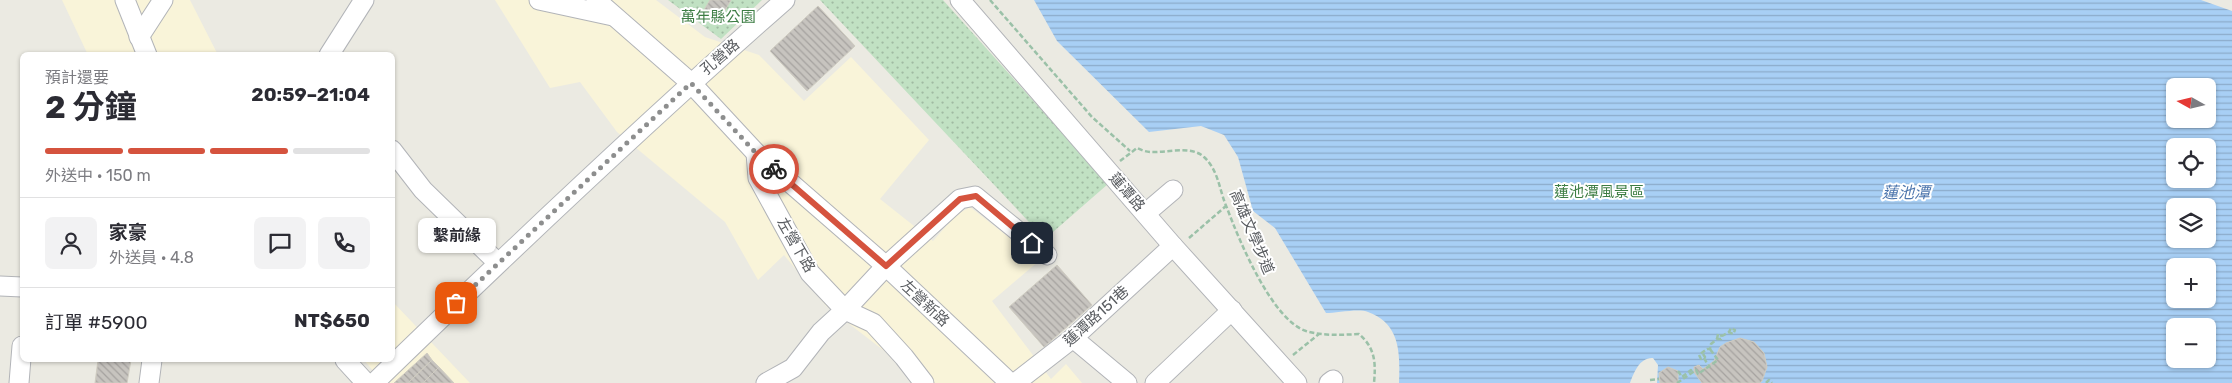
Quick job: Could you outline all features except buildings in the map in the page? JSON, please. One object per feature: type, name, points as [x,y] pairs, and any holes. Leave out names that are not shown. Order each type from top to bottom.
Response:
[{"type":"street","points":[[124,0],[146,52]]},
{"type":"street","points":[[139,37],[163,0]]},
{"type":"street","points":[[331,52],[364,0]]},
{"type":"street","points":[[539,0],[614,16]]},
{"type":"street","name":"左營新路","points":[[596,0],[691,83],[756,153],[886,266],[1010,383]]},
{"type":"street","name":"孔營路","points":[[374,383],[497,262],[784,0]]},
{"type":"street","name":"蓮潭路","points":[[960,0],[1146,213],[1180,242],[1290,381]]},
{"type":"street","name":"左營下路","points":[[756,153],[758,178],[810,273],[846,310],[873,324],[904,357],[924,383]]},
{"type":"street","points":[[395,154],[423,190],[497,262]]},
{"type":"street","points":[[1146,213],[1173,190]]},
{"type":"street","points":[[766,383],[794,368],[822,332],[846,310],[886,266],[960,199],[976,196],[1047,255]]},
{"type":"street","name":"蓮潭路151巷","points":[[1015,383],[1073,338],[1180,242]]},
{"type":"street","points":[[0,286],[20,287]]},
{"type":"street","points":[[1155,383],[1232,310]]},
{"type":"street","points":[[1073,338],[1127,383]]},
{"type":"street","points":[[19,383],[21,362]]},
{"type":"street","points":[[149,383],[152,362]]},
{"type":"street","points":[[347,362],[366,383]]},
{"type":"path","points":[[990,0],[1092,117],[1130,151],[1119,162]]},
{"type":"path","name":"高雄文學步道","points":[[1130,151],[1137,148],[1149,152],[1190,151],[1203,155],[1217,174],[1226,206],[1256,277],[1290,323],[1304,331],[1320,334],[1359,334],[1369,342],[1374,356],[1374,383]]},
{"type":"path","points":[[1180,242],[1226,206]]},
{"type":"path","points":[[1678,371],[1682,377],[1696,370],[1698,374],[1718,360],[1706,344],[1711,344],[1717,339],[1718,334],[1722,336],[1729,332]]},
{"type":"path","points":[[1290,357],[1320,334]]},
{"type":"path","points":[[1708,349],[1703,354],[1708,365]]},
{"type":"path","points":[[1677,383],[1692,371]]},
{"type":"path","points":[[1650,380],[1659,379]]},
{"type":"path","points":[[1766,383],[1769,380],[1772,383]]},
{"type":"shaded area","points":[[62,0],[190,0],[216,52],[87,52]]},
{"type":"shaded area","points":[[495,0],[656,0],[705,37],[759,55],[804,101],[851,57],[929,140],[880,199],[933,241],[956,215],[970,207],[1039,261],[992,301],[1051,379],[1066,364],[1082,383],[913,383],[887,353],[826,306],[784,255],[758,280],[725,222],[617,132],[580,82],[550,88]]},
{"type":"shaded area","points":[[395,304],[470,383],[383,383],[366,362],[395,362]]},
{"type":"green space","name":"萬年縣公園","points":[[668,0],[762,0],[721,39]]},
{"type":"green space","points":[[820,0],[943,0],[1108,184],[1045,239]]},
{"type":"water","name":"蓮池潭","points":[[1034,0],[2201,0],[2232,11],[2232,383],[1657,383],[1658,365],[1653,358],[1648,358],[1641,363],[1630,383],[1399,383],[1398,351],[1393,332],[1379,317],[1368,312],[1326,313],[1275,228],[1253,211],[1238,157],[1224,135],[1201,126],[1149,132],[1057,41]]},
{"type":"way so far","points":[[456,303],[497,262],[691,83],[756,153],[774,169]]},
{"type":"place","name":"繫前緣","points":[[456,303]]},
{"type":"route","points":[[774,169],[886,266],[960,199],[976,196],[1032,243]]},
{"type":"park label","name":"蓮池潭風景區","points":[[1599,192]]}]
